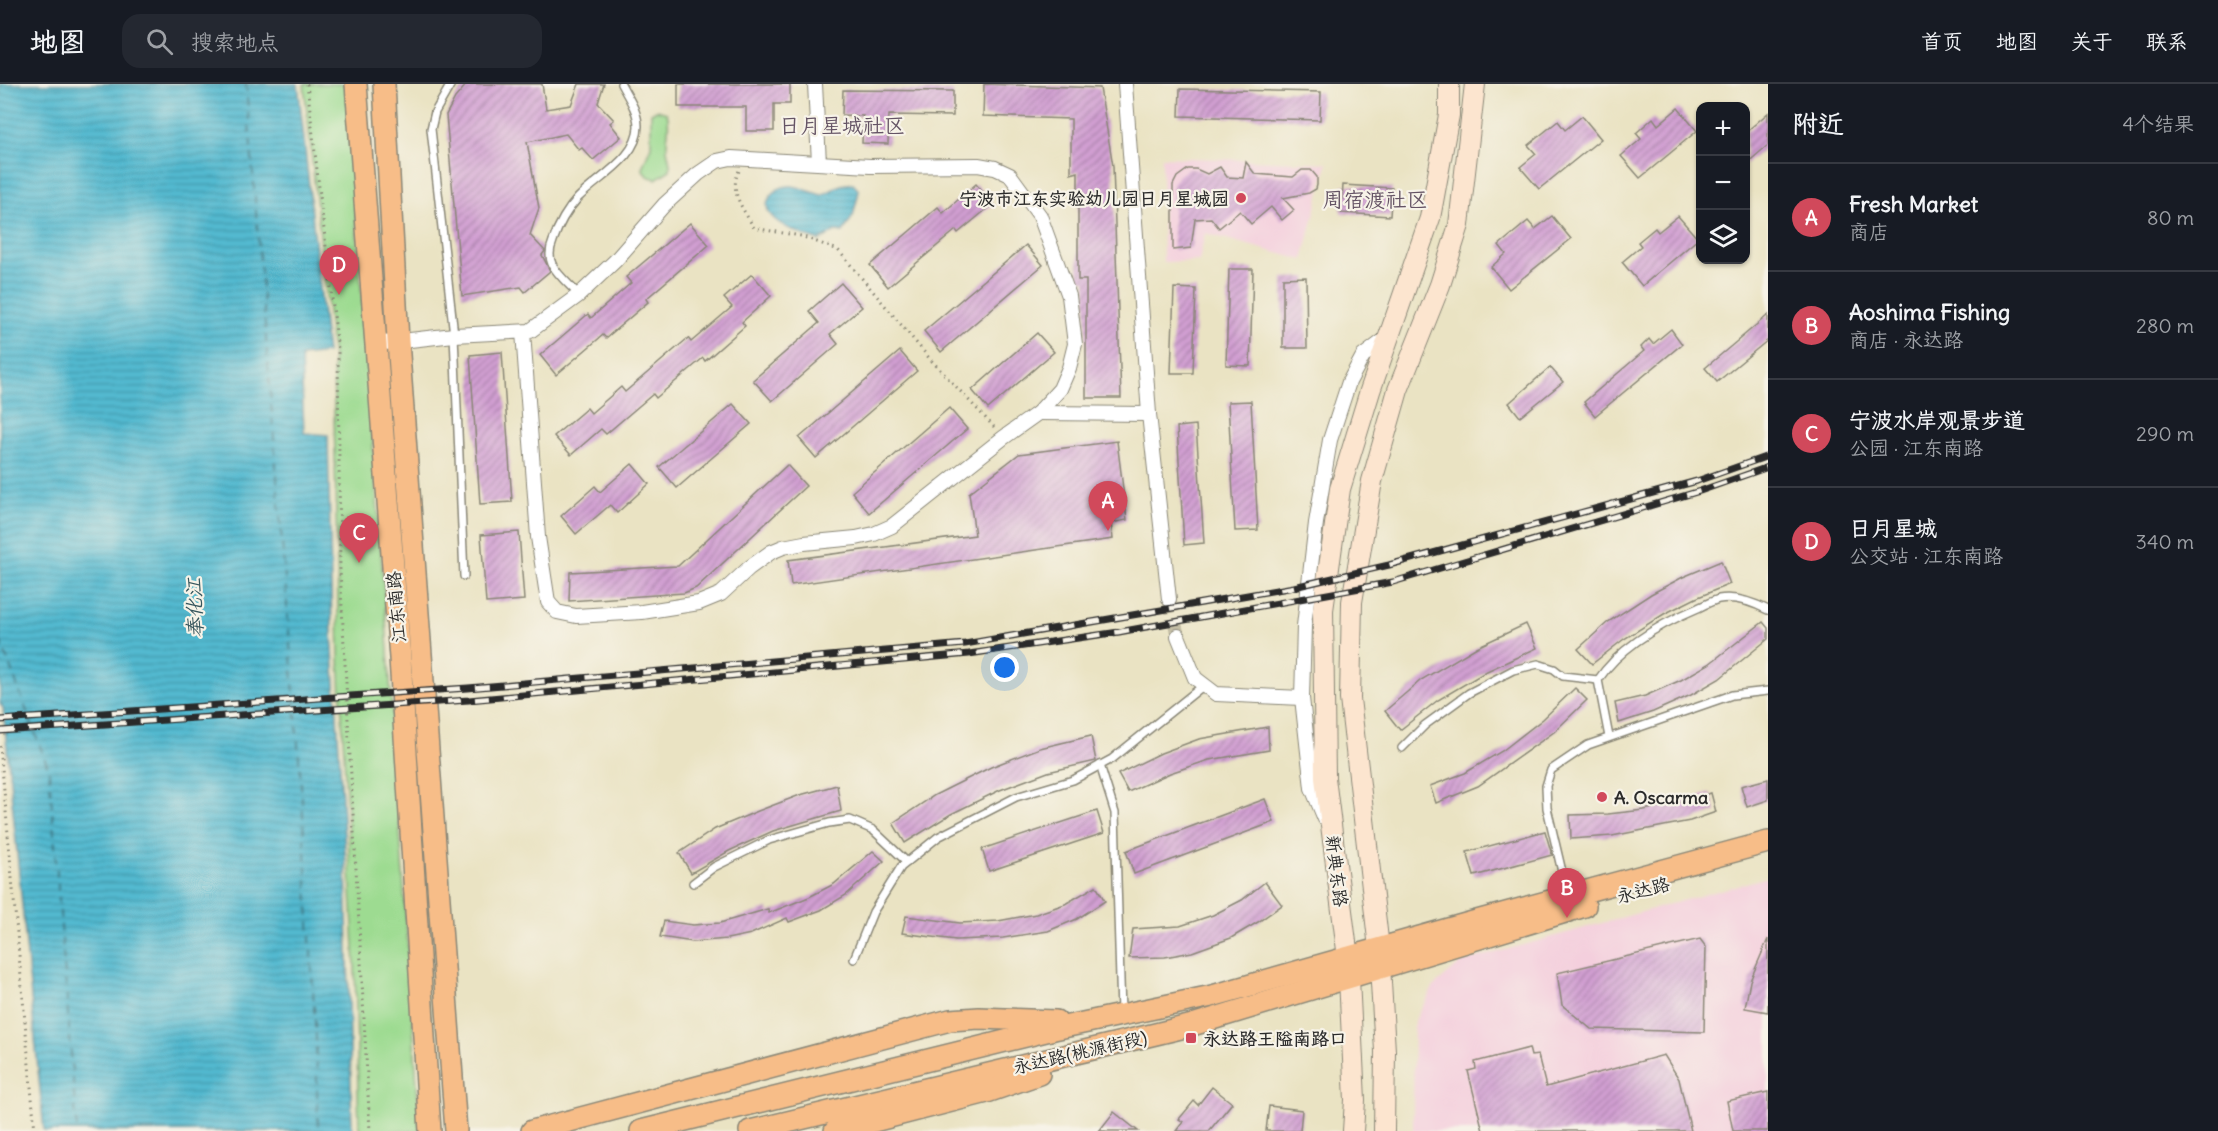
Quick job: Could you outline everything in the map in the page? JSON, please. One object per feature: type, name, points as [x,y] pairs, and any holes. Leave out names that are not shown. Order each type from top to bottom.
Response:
[{"type":"main road","name":"江东南路","points":[[356,84],[400,658],[430,1131]]},
{"type":"main road","name":"江东南路","points":[[384,84],[398,341],[456,1131]]},
{"type":"main road","name":"新典东路","points":[[1353,1131],[1355,1100],[1349,968],[1325,778],[1323,610],[1340,489],[1370,392],[1430,218],[1449,116],[1449,84]]},
{"type":"main road","points":[[1384,1131],[1385,1051],[1380,958],[1350,699],[1352,602],[1372,481],[1398,390],[1440,285],[1459,225],[1475,84]]},
{"type":"main road","name":"永达路","points":[[1380,958],[1567,896],[1768,842]]},
{"type":"main road","name":"永达路","points":[[1380,958],[1574,909],[1768,855]]},
{"type":"main road","name":"永达路(桃源街段)","points":[[750,1131],[1189,1026],[1380,958]]},
{"type":"main road","name":"永达路(桃源街段)","points":[[641,1131],[1084,1022],[1349,968]]},
{"type":"main road","points":[[531,1131],[950,1020],[979,1018],[1084,1022]]},
{"type":"main road","points":[[835,1131],[877,1126],[987,1092],[1143,1036]]},
{"type":"street","points":[[815,84],[819,163]]},
{"type":"street","points":[[1125,84],[1149,414],[1169,599]]},
{"type":"street","points":[[375,344],[454,335],[530,331],[579,295],[615,261],[664,205],[698,174],[717,161],[731,158],[870,166],[978,165],[995,168],[1010,175],[1040,216],[1069,296],[1075,344],[1069,368],[1060,389],[1038,413],[892,526],[874,534],[783,547],[771,552],[749,568],[721,594],[699,603],[642,612],[576,616],[557,612],[548,602],[546,592],[538,537],[523,332]]},
{"type":"street","points":[[1333,837],[1312,788],[1302,698],[1304,626],[1316,523],[1330,440],[1349,382],[1363,356],[1390,335]]},
{"type":"street","points":[[1038,413],[1149,414]]},
{"type":"street","points":[[1178,636],[1195,678],[1216,694],[1302,698]]},
{"type":"lane","points":[[451,84],[435,112],[431,129],[454,335],[464,576]]},
{"type":"lane","points":[[579,295],[551,264],[550,250],[566,213],[577,199],[628,153],[634,143],[638,128],[637,115],[621,84]]},
{"type":"lane","points":[[1609,737],[1598,680],[1607,666],[1635,642],[1675,618],[1719,599],[1738,599],[1768,610]]},
{"type":"lane","points":[[1402,748],[1425,725],[1469,693],[1513,670],[1538,664],[1554,669],[1563,676],[1598,680]]},
{"type":"lane","points":[[854,959],[873,912],[901,867],[938,837],[1016,796],[1073,780],[1112,759],[1204,685]]},
{"type":"lane","points":[[1567,896],[1547,808],[1546,786],[1551,770],[1588,745],[1609,737],[1732,695],[1768,691]]},
{"type":"lane","points":[[1100,765],[1115,813],[1122,1014]]},
{"type":"lane","points":[[693,883],[714,867],[769,840],[829,823],[850,820],[873,830],[907,862]]},
{"type":"path","points":[[308,84],[338,349],[340,570],[370,1131]]},
{"type":"path","points":[[746,158],[735,178],[735,194],[754,228],[801,236],[838,250],[930,359],[1003,438]]},
{"type":"path","points":[[0,746],[35,1131]]},
{"type":"shaded area","name":"宁波市江东实验幼儿园日月星城园","points":[[1162,157],[1327,163],[1303,260],[1205,233],[1199,261],[1163,262]]},
{"type":"shaded area","points":[[1768,877],[1768,1131],[1413,1131],[1414,1022],[1434,986],[1462,962]]},
{"type":"green space","points":[[304,84],[346,84],[386,621],[420,1131],[359,1131],[355,967],[339,658],[333,359]]},
{"type":"green space","points":[[657,110],[667,113],[667,149],[670,170],[656,179],[647,176],[642,168],[651,146],[651,113]]},
{"type":"water","name":"奉化江","points":[[0,84],[298,84],[327,353],[301,356],[304,433],[328,435],[332,633],[346,867],[352,1131],[44,1131],[3,708],[0,703]]},
{"type":"water","points":[[853,183],[859,191],[853,216],[843,232],[835,231],[819,241],[793,231],[769,213],[767,205],[770,197],[781,188],[794,186],[822,195],[841,185]]},
{"type":"building","points":[[467,84],[542,84],[546,109],[571,105],[579,84],[604,84],[598,103],[614,120],[610,123],[621,137],[593,160],[582,148],[579,150],[566,134],[527,142],[539,208],[530,235],[545,251],[542,255],[550,271],[525,292],[521,287],[462,296],[446,115],[455,98]]},
{"type":"building","points":[[678,84],[790,84],[790,104],[774,104],[774,131],[746,131],[746,107],[678,107]]},
{"type":"building","points":[[984,84],[1100,88],[1113,166],[1121,398],[1086,398],[1086,280],[1078,280],[1078,172],[1071,174],[1071,119],[983,116]]},
{"type":"building","points":[[1180,89],[1321,92],[1320,120],[1179,116]]},
{"type":"building","points":[[843,90],[953,91],[953,116],[889,115],[888,144],[862,143],[863,116],[842,115]]},
{"type":"building","points":[[1678,108],[1696,132],[1640,178],[1621,156],[1641,139],[1636,133],[1653,118],[1658,125]]},
{"type":"building","points":[[1768,113],[1768,145],[1750,161],[1750,156],[1750,129]]},
{"type":"building","points":[[1582,116],[1601,139],[1539,189],[1520,167],[1536,154],[1528,145],[1558,121],[1565,130]]},
{"type":"building","points":[[1246,162],[1255,174],[1293,177],[1302,170],[1311,170],[1317,177],[1316,189],[1309,193],[1283,198],[1294,210],[1282,220],[1271,207],[1251,224],[1240,211],[1219,228],[1211,218],[1195,219],[1191,248],[1173,250],[1173,185],[1177,177],[1188,169],[1196,169],[1207,174],[1220,167],[1227,177],[1243,178]]},
{"type":"building","points":[[976,184],[993,204],[958,233],[956,230],[888,287],[870,265],[938,207],[943,213]]},
{"type":"building","points":[[1343,185],[1392,188],[1390,216],[1341,213]]},
{"type":"building","points":[[1552,216],[1571,239],[1509,289],[1491,267],[1506,254],[1499,245],[1528,221],[1535,229]]},
{"type":"building","points":[[1678,216],[1696,237],[1696,241],[1642,286],[1622,262],[1641,246],[1638,242],[1655,228],[1658,232]]},
{"type":"building","points":[[690,223],[709,245],[646,299],[648,302],[606,338],[603,335],[556,375],[540,355],[588,314],[591,318],[631,283],[626,277]]},
{"type":"building","points":[[1026,245],[1043,265],[941,352],[924,331]]},
{"type":"building","points":[[1229,269],[1253,269],[1250,366],[1226,365]]},
{"type":"building","points":[[752,274],[771,296],[742,322],[745,326],[705,361],[703,358],[656,398],[653,394],[606,434],[601,429],[571,455],[554,436],[587,408],[591,413],[621,387],[625,392],[688,338],[691,342],[732,307],[724,298]]},
{"type":"building","points":[[1306,277],[1307,348],[1283,348],[1283,278]]},
{"type":"building","points":[[841,283],[862,307],[830,334],[838,344],[772,401],[753,380],[819,323],[809,311]]},
{"type":"building","points":[[1174,288],[1196,289],[1193,373],[1171,373]]},
{"type":"building","points":[[1768,315],[1768,340],[1717,382],[1705,368]]},
{"type":"building","points":[[1671,329],[1682,344],[1595,416],[1584,402],[1644,351],[1641,347],[1649,339],[1653,344]]},
{"type":"building","points":[[1037,333],[1054,352],[988,409],[972,390]]},
{"type":"building","points":[[900,351],[917,371],[816,458],[799,438]]},
{"type":"building","points":[[502,352],[512,502],[480,504],[470,355]]},
{"type":"building","points":[[1550,367],[1563,382],[1520,417],[1509,403]]},
{"type":"building","points":[[1251,401],[1258,530],[1235,531],[1228,402]]},
{"type":"building","points":[[733,404],[751,424],[677,488],[659,467]]},
{"type":"building","points":[[949,408],[967,429],[869,513],[852,492]]},
{"type":"building","points":[[1196,425],[1204,543],[1184,545],[1177,427]]},
{"type":"building","points":[[1117,441],[1127,520],[1111,523],[1113,539],[791,585],[788,560],[975,535],[969,493],[1019,454]]},
{"type":"building","points":[[632,464],[649,484],[617,513],[610,505],[576,534],[561,516],[595,486],[600,492]]},
{"type":"building","points":[[787,465],[806,486],[696,588],[684,593],[569,601],[570,572],[678,566]]},
{"type":"building","points":[[519,532],[524,600],[486,603],[481,535]]},
{"type":"building","points":[[1721,561],[1730,584],[1664,614],[1624,639],[1592,664],[1578,649],[1608,622],[1651,594]]},
{"type":"building","points":[[1763,622],[1768,628],[1768,639],[1719,679],[1653,712],[1619,723],[1615,703],[1645,696],[1681,680],[1709,664]]},
{"type":"building","points":[[1526,624],[1537,648],[1487,671],[1438,700],[1400,730],[1385,711],[1421,680],[1477,647]]},
{"type":"building","points":[[1575,688],[1587,700],[1554,732],[1478,786],[1436,803],[1430,786],[1465,773],[1502,751],[1543,719]]},
{"type":"building","points":[[1268,727],[1269,750],[1209,760],[1170,773],[1128,792],[1118,774],[1161,753],[1199,739]]},
{"type":"building","points":[[1091,736],[1096,761],[1048,772],[1000,790],[951,814],[905,843],[893,823],[935,795],[991,767],[1040,748]]},
{"type":"building","points":[[1768,779],[1768,800],[1747,807],[1741,786]]},
{"type":"building","points":[[837,785],[841,811],[773,831],[729,851],[691,873],[679,853],[715,829],[800,795]]},
{"type":"building","points":[[1711,793],[1716,812],[1690,821],[1612,836],[1571,839],[1570,815],[1644,810]]},
{"type":"building","points":[[1265,799],[1274,822],[1134,874],[1126,851]]},
{"type":"building","points":[[1097,811],[1104,833],[989,871],[982,849]]},
{"type":"building","points":[[1545,831],[1552,855],[1474,876],[1467,852]]},
{"type":"building","points":[[873,851],[884,861],[846,895],[821,910],[789,922],[787,918],[751,934],[727,939],[693,942],[660,937],[664,921],[693,925],[720,923],[768,909],[769,913],[809,897],[834,884]]},
{"type":"building","points":[[1265,882],[1282,905],[1231,938],[1192,952],[1165,957],[1129,958],[1133,929],[1180,926],[1213,915],[1242,900]]},
{"type":"building","points":[[1096,886],[1105,901],[1077,919],[1048,931],[1003,938],[956,940],[902,933],[906,916],[960,923],[998,921],[1036,914],[1065,904]]},
{"type":"building","points":[[1700,939],[1706,947],[1704,1032],[1591,1029],[1562,1005],[1557,973]]},
{"type":"building","points":[[1768,939],[1768,1012],[1745,1008],[1750,981]]},
{"type":"building","points":[[1529,1048],[1531,1056],[1538,1055],[1546,1087],[1664,1055],[1679,1079],[1691,1131],[1483,1131],[1468,1071],[1476,1069],[1475,1062]]},
{"type":"building","points":[[1212,1087],[1232,1103],[1209,1131],[1176,1131],[1183,1122],[1179,1119],[1194,1101],[1198,1105]]},
{"type":"building","points":[[1768,1092],[1768,1131],[1733,1131],[1727,1101]]},
{"type":"building","points":[[1269,1106],[1302,1110],[1300,1131],[1266,1131]]},
{"type":"building","points":[[1114,1112],[1138,1131],[1099,1131]]},
{"type":"ferry route","points":[[246,84],[301,783],[316,1040],[318,1131]]},
{"type":"ferry route","points":[[0,640],[49,770],[77,1131]]},
{"type":"tunnel","points":[[1169,599],[1178,636]]},
{"type":"railway","points":[[0,720],[468,688],[965,644],[1294,587],[1389,565],[1697,481],[1768,456]]},
{"type":"railway","points":[[0,731],[469,700],[969,654],[1119,632],[1393,582],[1700,491],[1768,467]]},
{"type":"place","name":"宁波市江东实验幼儿园日月星城园","points":[[1241,198]]},
{"type":"place","name":"日月星城","points":[[339,295]]},
{"type":"place","name":"Fresh Market","points":[[1108,531]]},
{"type":"place","name":"宁波水岸观景步道","points":[[359,563]]},
{"type":"place","name":"A. Oscarma","points":[[1602,797]]},
{"type":"place","name":"Aoshima Fishing","points":[[1567,918]]},
{"type":"place","name":"永达路王隘南路口","points":[[1191,1038]]},
{"type":"district","name":"日月星城社区","points":[[842,125]]},
{"type":"district","name":"周宿渡社区","points":[[1375,199]]}]
